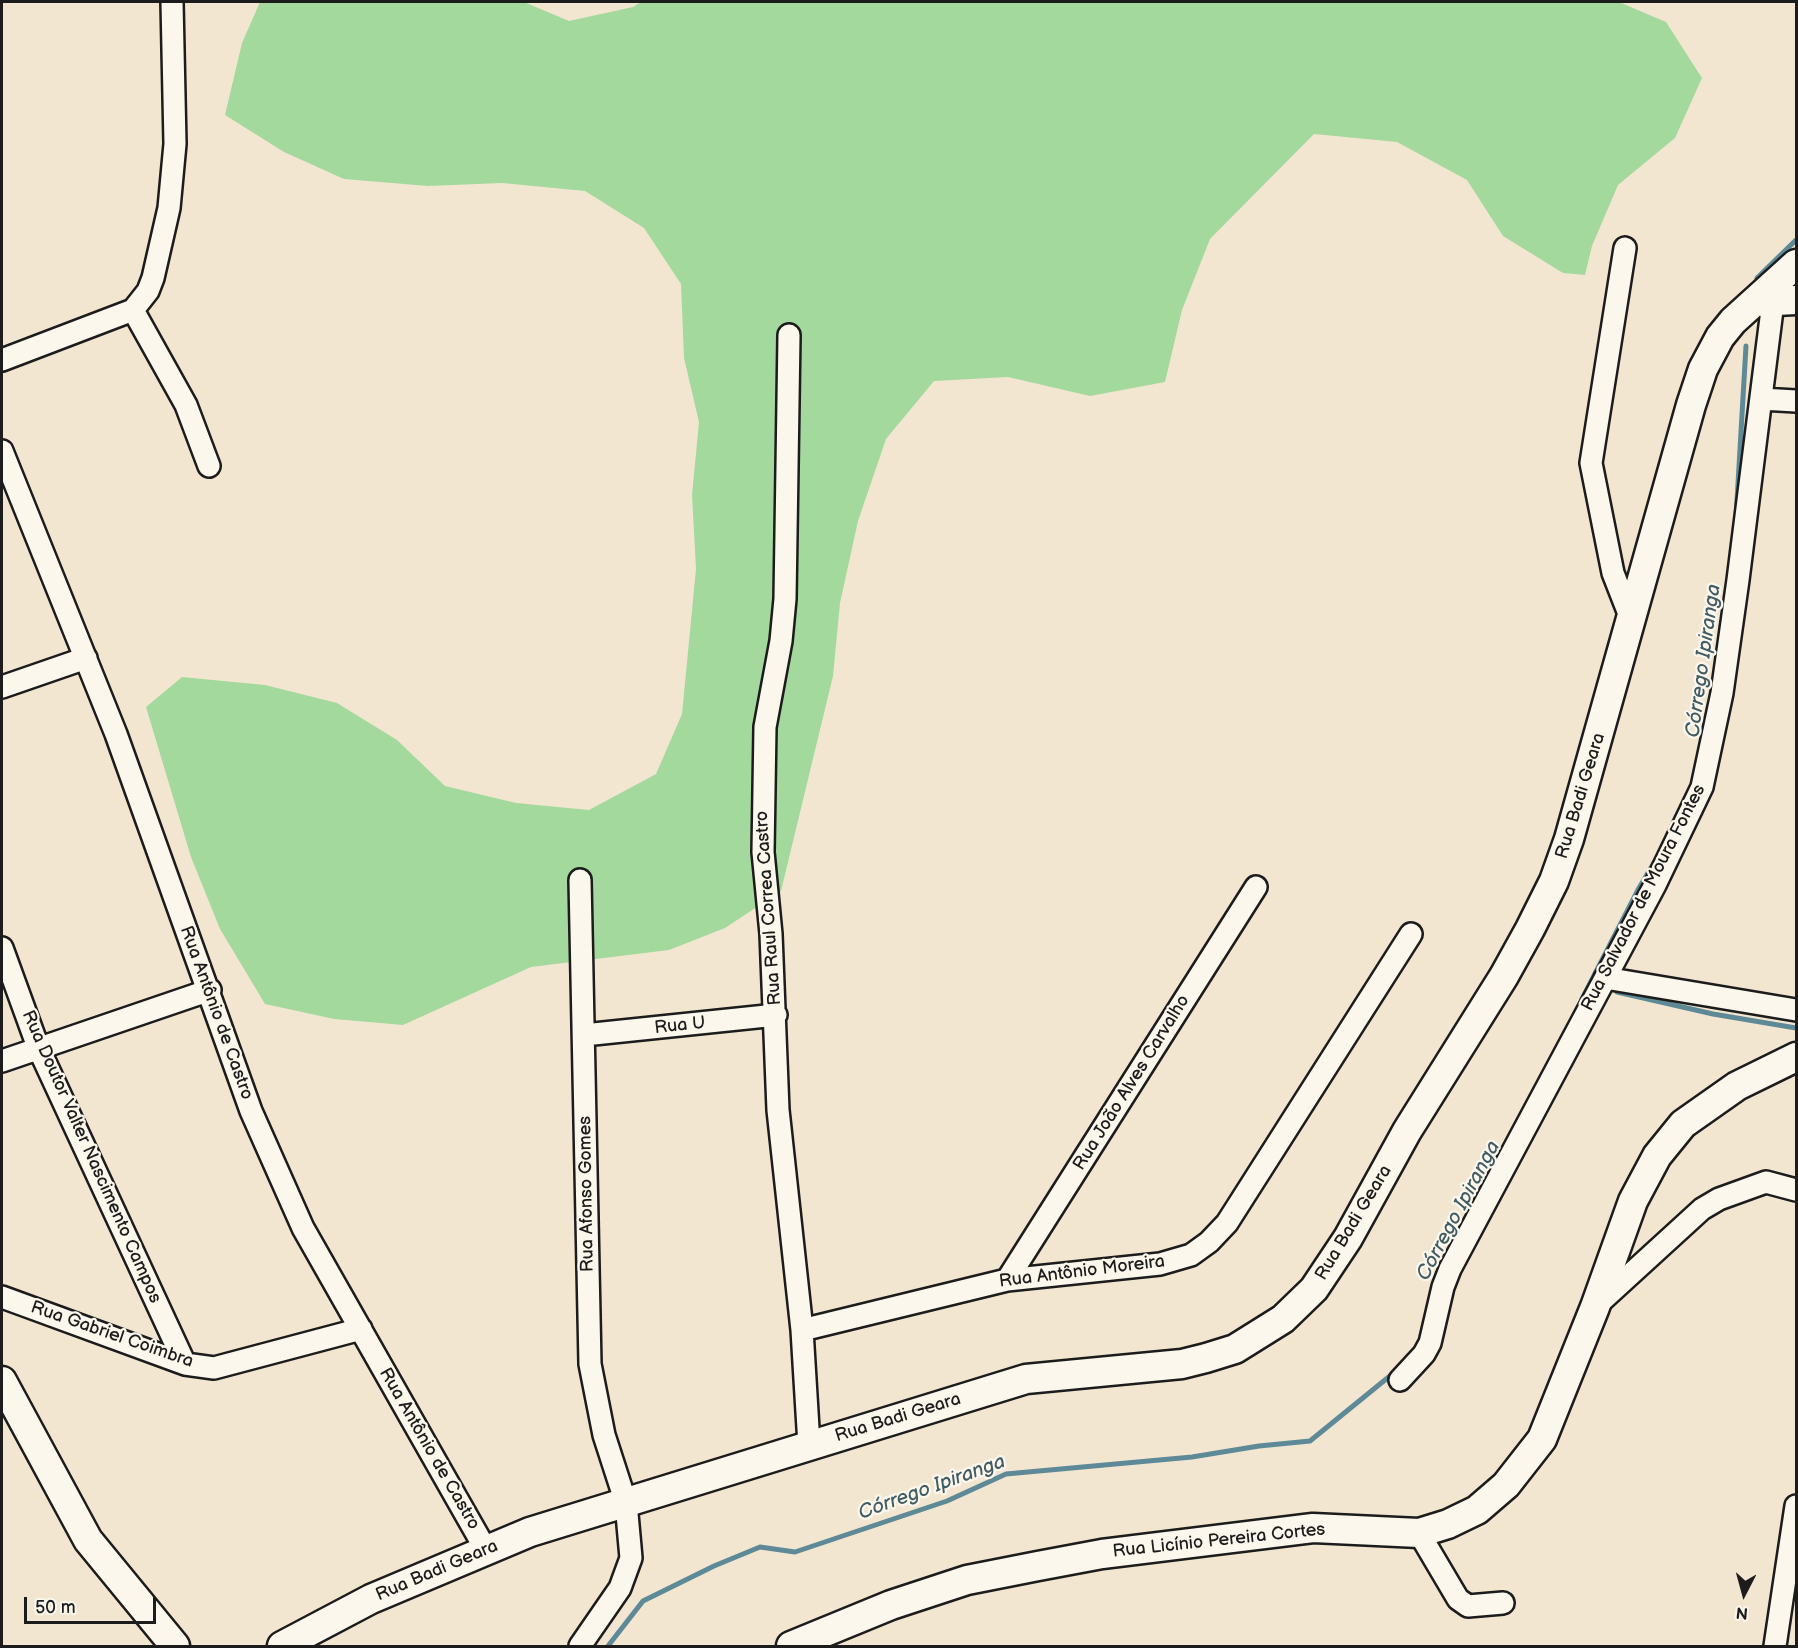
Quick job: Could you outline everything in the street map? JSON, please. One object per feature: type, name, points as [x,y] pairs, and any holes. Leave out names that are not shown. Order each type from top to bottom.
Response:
[{"type":"street","points":[[2,360],[133,310],[148,291],[169,208],[175,144],[172,2]]},
{"type":"street","points":[[1625,248],[1591,463],[1612,573],[1631,619]]},
{"type":"street","name":"Rua Badi Geara","points":[[282,1647],[371,1599],[530,1532],[1026,1379],[1182,1364],[1206,1358],[1235,1349],[1283,1319],[1314,1289],[1348,1238],[1407,1131],[1504,976],[1554,880],[1603,728],[1631,619],[1703,369],[1720,337],[1733,321],[1775,301],[1797,264]]},
{"type":"street","name":"Rua Salvador de Moura Fontes","points":[[1400,1380],[1424,1354],[1430,1342],[1443,1287],[1450,1269],[1655,885],[1702,787],[1709,762],[1738,580],[1775,301]]},
{"type":"street","points":[[133,310],[186,405],[209,466]]},
{"type":"street","name":"Rua Raul Correa Castro","points":[[789,334],[785,599],[781,641],[765,727],[762,805],[763,852],[776,1015],[778,1110],[802,1330],[809,1445]]},
{"type":"street","points":[[1761,399],[1797,401]]},
{"type":"street","name":"Rua Antônio de Castro","points":[[2,451],[86,658],[210,990],[251,1111],[303,1228],[486,1550]]},
{"type":"street","points":[[2,687],[86,658]]},
{"type":"street","name":"Rua Afonso Gomes","points":[[580,880],[590,1364],[604,1435],[626,1503],[631,1558],[627,1574],[580,1647]]},
{"type":"street","name":"Rua João Alves Carvalho","points":[[1007,1280],[1256,887]]},
{"type":"street","name":"Rua Antônio Moreira","points":[[802,1330],[1007,1280],[1160,1264],[1191,1255],[1209,1242],[1227,1223],[1411,934]]},
{"type":"street","name":"Rua Doutor Valter Nascimento Campos","points":[[2,948],[38,1047],[185,1364]]},
{"type":"street","points":[[1605,978],[1797,1010]]},
{"type":"street","points":[[2,1061],[210,990]]},
{"type":"street","name":"Rua U","points":[[584,1035],[776,1015]]},
{"type":"street","name":"Rua Licínio Pereira Cortes","points":[[791,1647],[891,1605],[967,1580],[1102,1554],[1313,1528],[1419,1533],[1448,1524],[1477,1510],[1506,1485],[1527,1461],[1545,1431],[1595,1306],[1633,1201],[1664,1148],[1683,1124],[1737,1086],[1797,1057]]},
{"type":"street","points":[[1595,1306],[1702,1209],[1719,1199],[1766,1182],[1797,1190]]},
{"type":"street","name":"Rua Gabriel Coimbra","points":[[2,1297],[185,1364],[214,1368],[361,1329]]},
{"type":"street","points":[[2,1381],[88,1540],[175,1647]]},
{"type":"street","points":[[1774,1647],[1797,1506]]},
{"type":"street","points":[[1419,1533],[1458,1599],[1468,1606],[1503,1603]]},
{"type":"green space","points":[[260,2],[524,2],[569,21],[633,7],[641,2],[1619,2],[1666,22],[1702,78],[1675,138],[1618,185],[1592,246],[1585,275],[1563,273],[1503,236],[1467,180],[1397,142],[1314,134],[1210,239],[1182,310],[1165,382],[1090,396],[1008,377],[934,381],[886,439],[858,521],[840,603],[833,676],[781,891],[725,928],[669,950],[531,967],[403,1025],[334,1019],[265,1004],[220,929],[191,857],[146,707],[182,677],[265,685],[337,703],[397,740],[445,786],[516,803],[589,810],[656,774],[682,714],[696,569],[692,495],[699,422],[684,358],[681,284],[644,228],[585,191],[502,183],[428,186],[344,179],[284,152],[225,115],[242,43]]},
{"type":"waterway","name":"Córrego Ipiranga","points":[[1757,278],[1796,240]]},
{"type":"waterway","name":"Córrego Ipiranga","points":[[1736,518],[1746,346]]},
{"type":"waterway","name":"Córrego Ipiranga","points":[[1582,999],[1658,856]]},
{"type":"waterway","points":[[1617,992],[1713,1014],[1796,1028]]},
{"type":"waterway","name":"Córrego Ipiranga","points":[[608,1646],[643,1601],[714,1566],[760,1547],[795,1552],[947,1501],[1006,1474],[1192,1457],[1259,1446],[1310,1441],[1396,1371]]}]
